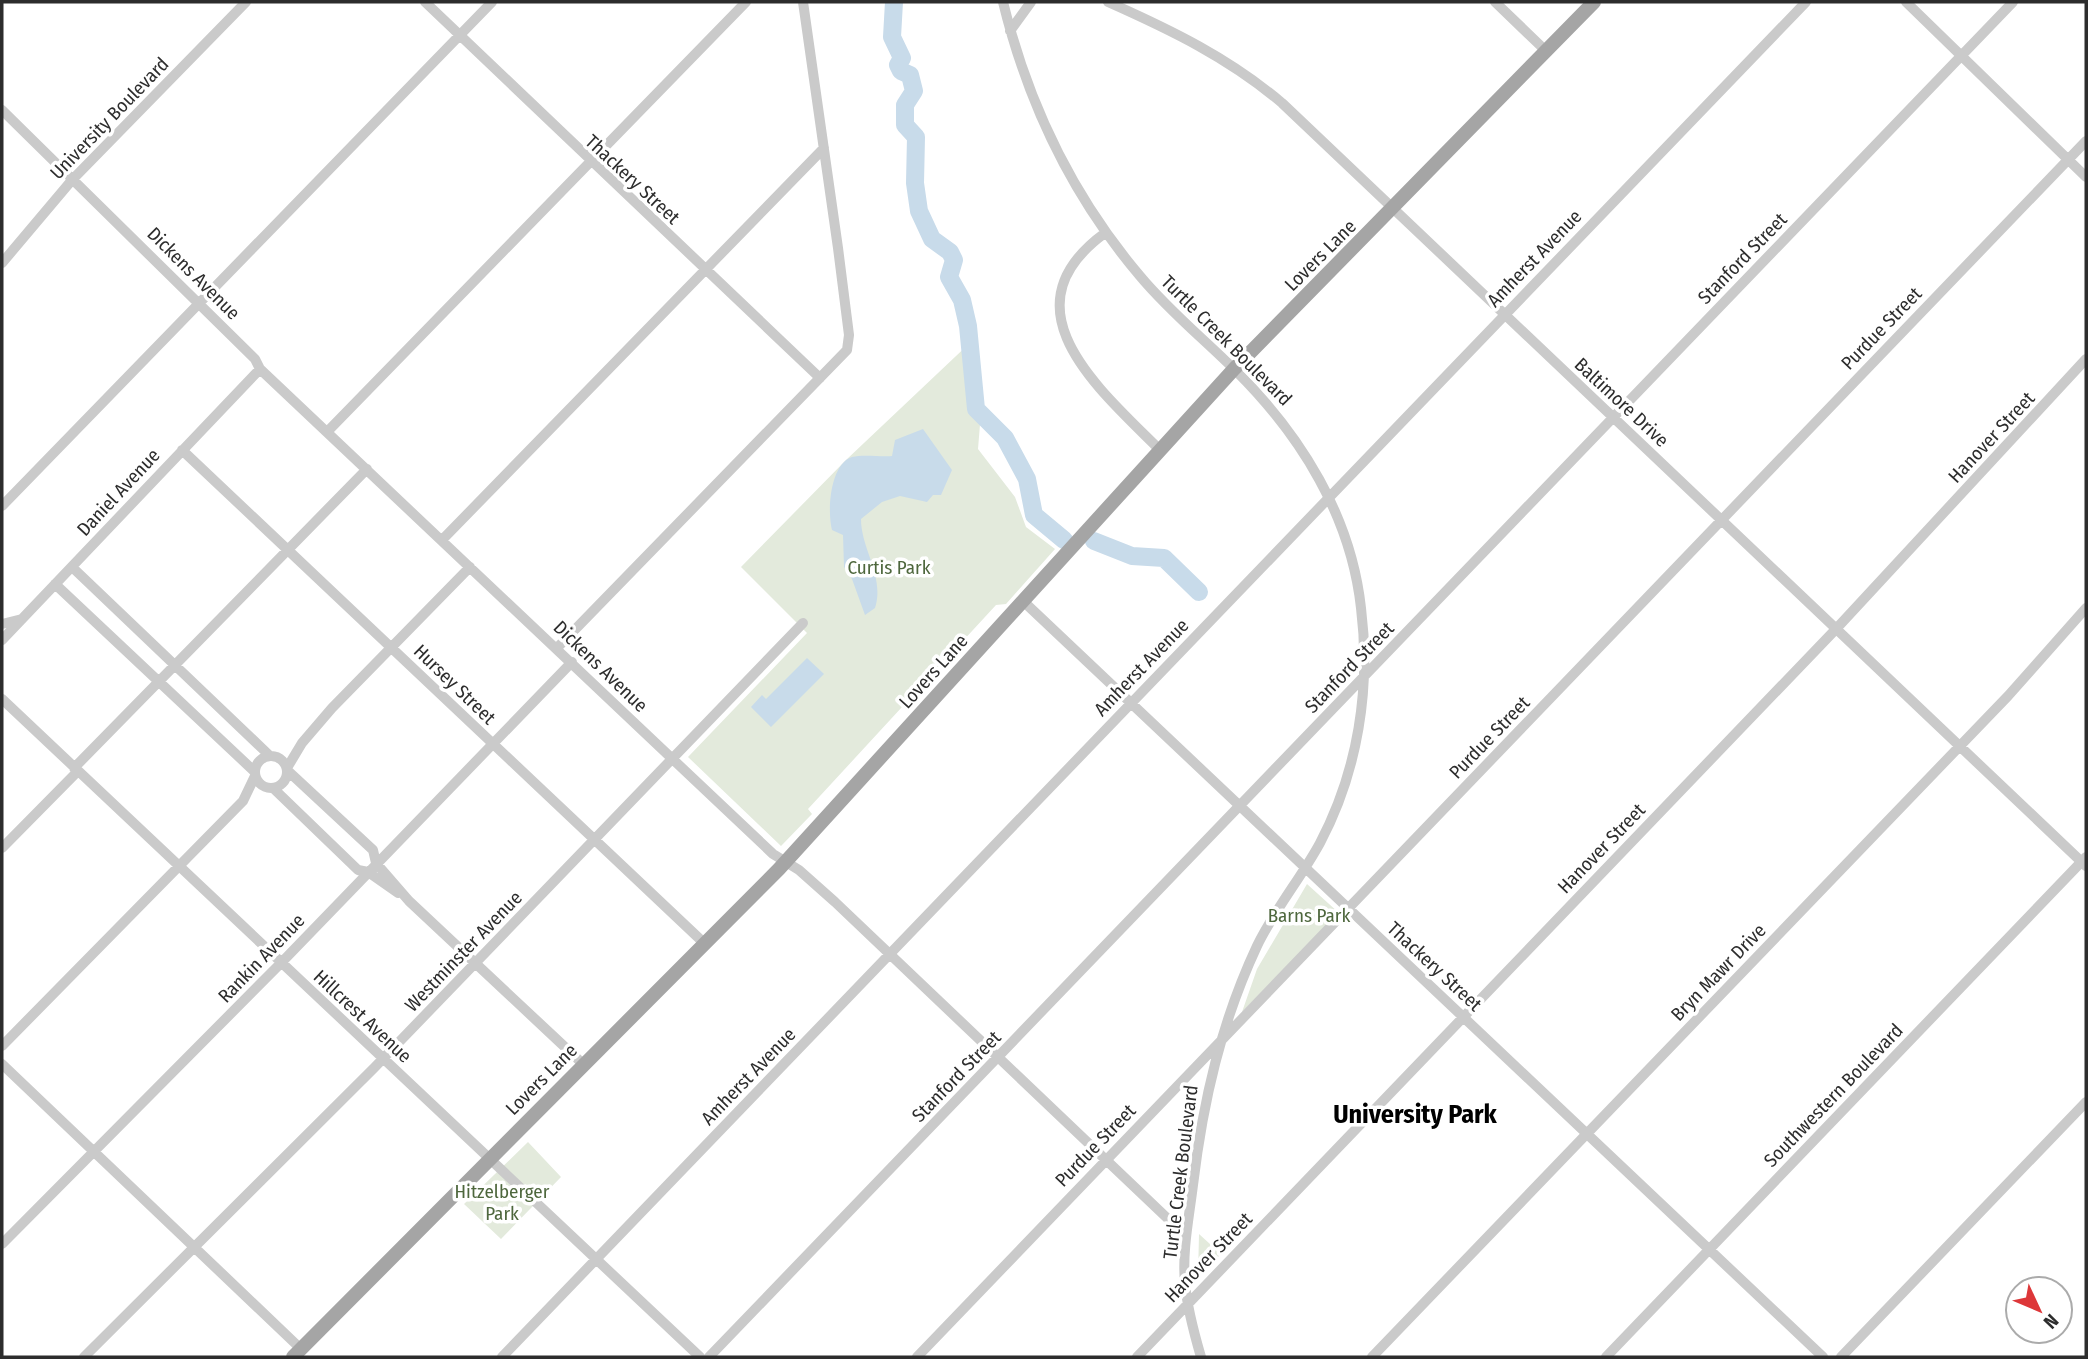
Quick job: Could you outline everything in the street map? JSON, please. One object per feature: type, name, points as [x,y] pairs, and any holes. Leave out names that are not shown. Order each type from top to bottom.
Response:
[{"type":"main road","name":"Lovers Lane","points":[[297,1353],[786,861],[1234,369],[1594,2]]},
{"type":"street","name":"University Boulevard","points":[[2,263],[72,180],[246,2]]},
{"type":"street","name":"Thackery Street","points":[[425,2],[590,162],[820,378]]},
{"type":"street","points":[[2,506],[492,2]]},
{"type":"street","points":[[327,432],[746,2]]},
{"type":"street","points":[[557,648],[849,345],[803,2]]},
{"type":"street","name":"Turtle Creek Boulevard","points":[[1003,2],[1010,32],[1045,130],[1105,233],[1160,299],[1234,369],[1290,430],[1329,498],[1356,576],[1364,636],[1365,676],[1360,719],[1338,803],[1318,846],[1259,942],[1220,1041],[1200,1128],[1186,1236],[1188,1304],[1201,1357]]},
{"type":"street","points":[[1010,32],[1031,2]]},
{"type":"street","name":"Baltimore Drive","points":[[1108,2],[1202,45],[1256,81],[2085,861]]},
{"type":"street","points":[[1494,2],[1546,51]]},
{"type":"street","name":"Amherst Avenue","points":[[502,1357],[1806,2]]},
{"type":"street","points":[[1906,2],[2086,177]]},
{"type":"street","name":"Stanford Street","points":[[709,1357],[2013,2]]},
{"type":"street","name":"Dickens Avenue","points":[[2,110],[255,359],[260,369],[772,853],[799,870],[890,954],[1186,1236]]},
{"type":"street","name":"Purdue Street","points":[[917,1357],[2086,141]]},
{"type":"street","points":[[442,540],[824,149]]},
{"type":"street","points":[[1105,233],[1086,247],[1067,271],[1059,296],[1059,320],[1070,345],[1097,382],[1160,450]]},
{"type":"street","name":"Hanover Street","points":[[1137,1357],[1836,629],[2086,359]]},
{"type":"street","name":"Daniel Avenue","points":[[2,640],[260,369]]},
{"type":"street","name":"Hursey Street","points":[[182,450],[704,943]]},
{"type":"street","points":[[2,848],[158,682],[367,469]]},
{"type":"street","points":[[243,801],[284,783],[302,743],[470,566]]},
{"type":"street","points":[[72,567],[373,850],[376,863],[409,901],[583,1064]]},
{"type":"street","points":[[55,584],[255,774],[260,784],[270,788],[354,866],[368,872],[409,901]]},
{"type":"street","name":"Thackery Street","points":[[1023,601],[1823,1357]]},
{"type":"street","name":"Bryn Mawr Drive","points":[[1372,1357],[1960,745],[2086,608]]},
{"type":"street","points":[[2,624],[22,619]]},
{"type":"street","name":"Westminster Avenue","points":[[84,1357],[383,1059],[803,623]]},
{"type":"street","name":"Rankin Avenue","points":[[2,1244],[281,963],[572,662]]},
{"type":"street","name":"Hillcrest Avenue","points":[[2,699],[699,1357]]},
{"type":"street","points":[[2,1046],[243,801],[259,761],[302,743]]},
{"type":"street","name":"Southwestern Boulevard","points":[[1606,1357],[2085,861]]},
{"type":"street","points":[[2,1064],[194,1247],[297,1353]]},
{"type":"street","points":[[1841,1357],[2086,1102]]},
{"type":"green space","name":"Curtis Park","points":[[974,339],[982,400],[978,449],[1015,497],[1026,527],[1055,549],[1006,604],[996,605],[808,809],[812,814],[781,846],[688,757],[807,633],[741,567],[846,460]]},
{"type":"green space","name":"Barns Park","points":[[1307,884],[1339,913],[1242,1012],[1257,969]]},
{"type":"green space","name":"Hitzelberger Park","points":[[528,1142],[561,1177],[501,1239],[464,1204]]},
{"type":"green space","points":[[1199,1234],[1221,1254],[1198,1277]]},
{"type":"water","points":[[923,429],[952,470],[941,495],[933,495],[927,502],[900,496],[882,502],[861,519],[877,585],[875,608],[865,615],[852,579],[844,567],[843,535],[832,530],[830,500],[835,478],[845,461],[852,457],[892,456],[895,440]]},
{"type":"water","points":[[807,658],[824,674],[771,727],[751,707],[762,695],[766,699]]},
{"type":"waterway","points":[[894,2],[892,37],[902,58],[898,65],[901,71],[910,75],[914,91],[905,105],[905,125],[916,137],[915,183],[919,211],[932,239],[950,252],[954,260],[949,277],[962,300],[968,326],[976,409],[1005,438],[1027,479],[1034,515],[1064,540]]},
{"type":"waterway","points":[[1094,541],[1132,556],[1164,558],[1199,592]]},
{"type":"district","name":"University Park","points":[[1415,1114]]}]
